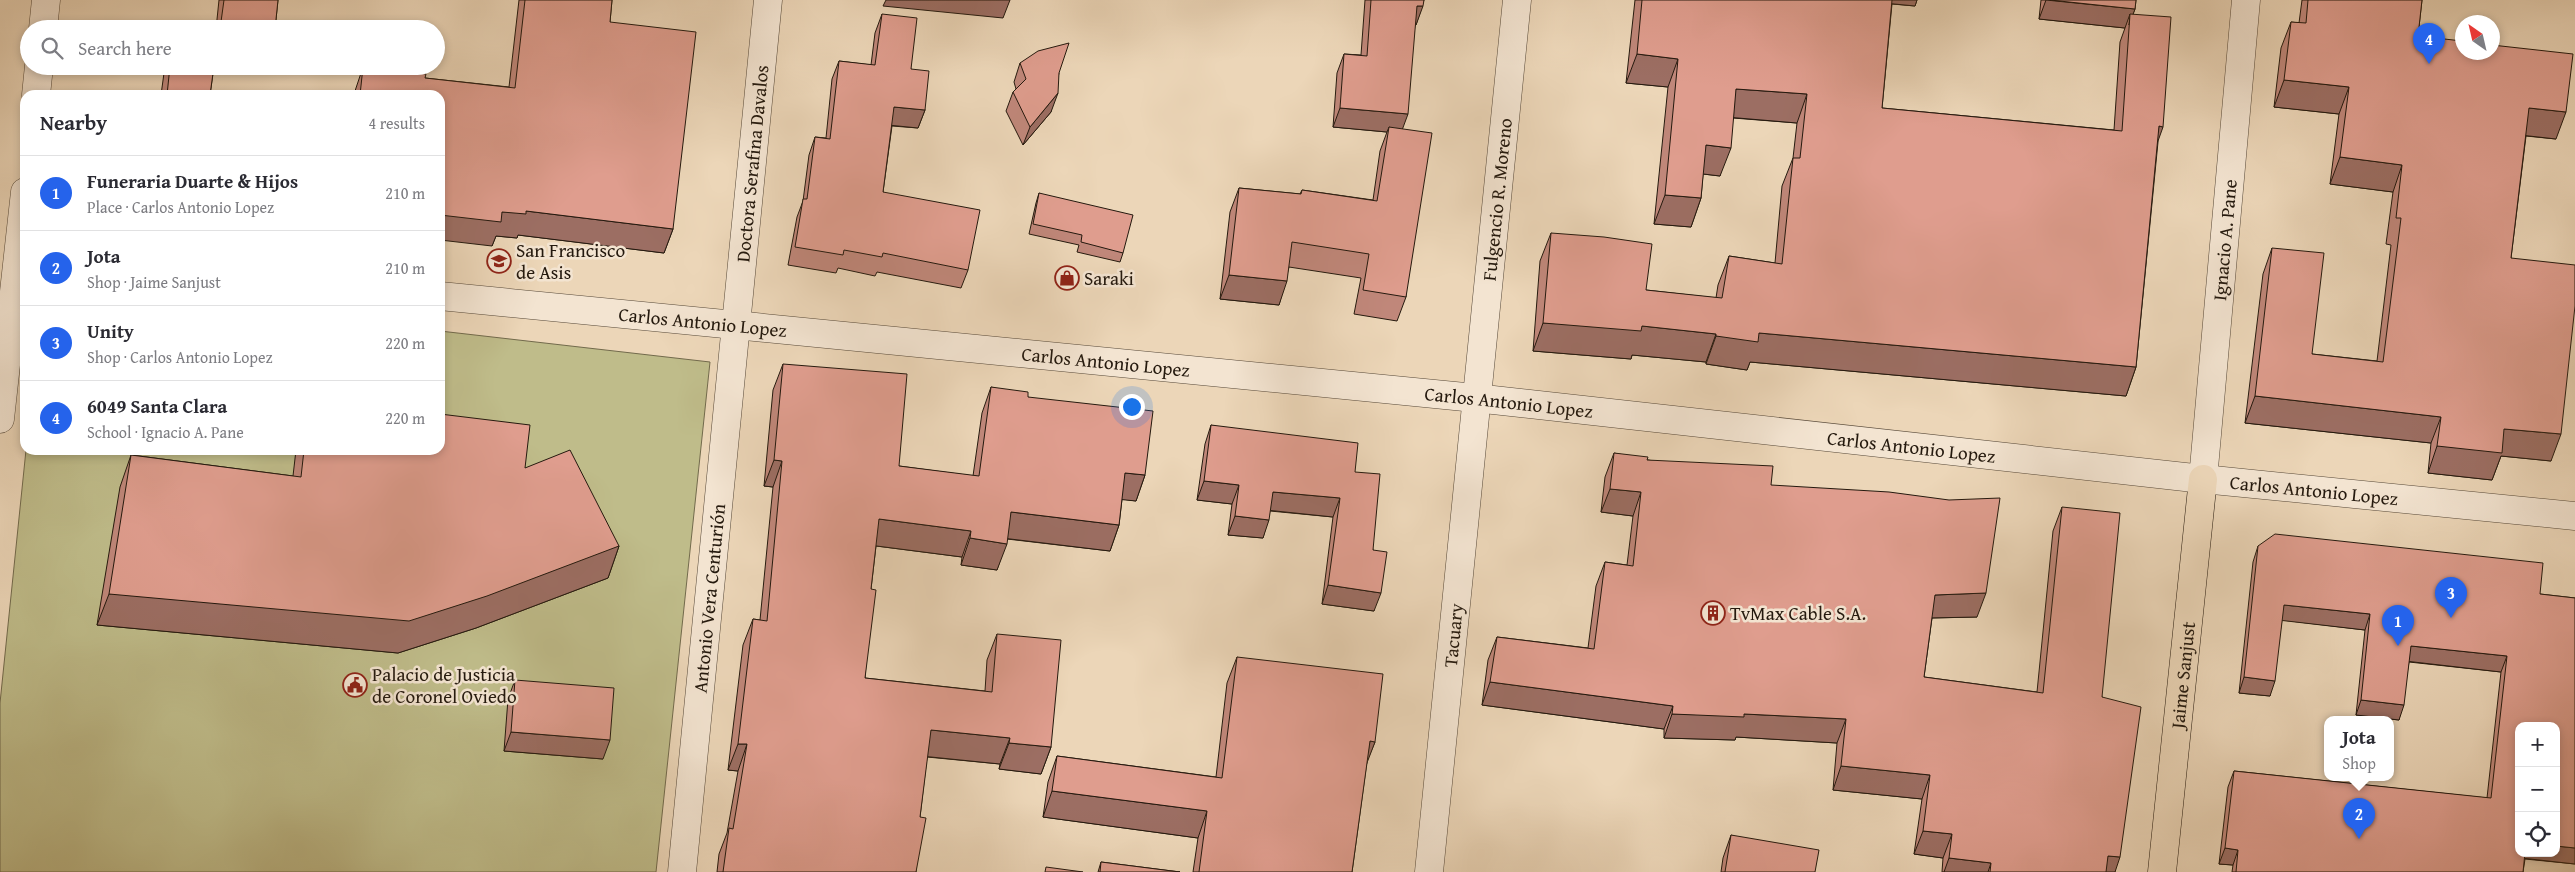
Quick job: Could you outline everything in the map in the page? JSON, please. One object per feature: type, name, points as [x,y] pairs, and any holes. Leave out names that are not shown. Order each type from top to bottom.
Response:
[{"type":"main road","name":"Jaime Sanjust","points":[[2162,872],[2202,479]]},
{"type":"street","points":[[44,20],[46,0]]},
{"type":"street","name":"Doctora Serafina Davalos","points":[[738,325],[768,0]]},
{"type":"street","name":"Fulgencio R. Moreno","points":[[1475,398],[1518,0]]},
{"type":"street","name":"Ignacio A. Pane","points":[[2202,479],[2246,0]]},
{"type":"street","points":[[37,90],[38,75]]},
{"type":"street","points":[[0,419],[14,253],[20,220]]},
{"type":"street","name":"Carlos Antonio Lopez","points":[[445,296],[1475,398],[2202,479],[2575,516]]},
{"type":"street","name":"Antonio Vera Centurión","points":[[682,872],[738,325]]},
{"type":"street","name":"Tacuary","points":[[1429,872],[1475,398]]},
{"type":"shaded area","points":[[445,332],[710,362],[656,872],[0,872],[0,703],[25,455],[445,455]]},
{"type":"building","points":[[224,0],[278,0],[276,20],[221,20]]},
{"type":"building","points":[[525,0],[612,0],[610,22],[696,32],[673,229],[526,211],[526,214],[502,212],[501,222],[445,216],[445,90],[361,90],[362,75],[426,75],[425,78],[515,88]]},
{"type":"building","points":[[1371,0],[1424,0],[1423,6],[1417,6],[1408,114],[1340,108],[1344,54],[1367,56]]},
{"type":"building","points":[[1642,0],[1892,0],[1882,108],[2122,131],[2130,14],[2171,17],[2163,127],[2159,126],[2136,367],[1759,333],[1758,342],[1716,336],[1716,334],[1642,326],[1641,331],[1543,323],[1551,233],[1604,237],[1652,244],[1646,290],[1722,298],[1729,256],[1782,264],[1793,158],[1800,158],[1807,94],[1736,89],[1731,148],[1706,145],[1701,198],[1665,195],[1678,59],[1637,54]]},
{"type":"building","points":[[2050,0],[2136,0],[2135,9]]},
{"type":"building","points":[[2308,0],[2422,0],[2418,36],[2455,40],[2455,60],[2500,60],[2500,46],[2573,54],[2566,112],[2529,108],[2511,258],[2575,265],[2575,306],[2561,434],[2504,429],[2502,453],[2437,446],[2441,417],[2255,396],[2272,248],[2324,253],[2312,354],[2383,362],[2401,218],[2396,218],[2402,165],[2340,157],[2349,87],[2284,80],[2291,22],[2306,23]]},
{"type":"building","points":[[882,14],[917,18],[911,69],[929,71],[925,110],[894,107],[883,192],[980,210],[968,270],[883,253],[882,257],[844,250],[843,255],[795,247],[803,199],[807,199],[815,137],[830,139],[839,61],[875,65]]},
{"type":"building","points":[[1069,43],[1059,73],[1058,93],[1030,127],[1013,92],[1026,79],[1020,63],[1038,51]]},
{"type":"building","points":[[169,75],[213,75],[211,90],[168,90]]},
{"type":"building","points":[[1389,127],[1432,133],[1406,297],[1363,290],[1369,254],[1292,242],[1287,281],[1229,275],[1239,188],[1301,194],[1302,190],[1377,201]]},
{"type":"building","points":[[1039,193],[1133,215],[1123,253],[1081,242],[1082,235],[1033,224]]},
{"type":"building","points":[[783,364],[907,374],[899,466],[979,476],[991,387],[1028,392],[1028,397],[1153,411],[1145,475],[1125,473],[1119,525],[1011,512],[1007,544],[970,538],[971,531],[879,519],[871,589],[876,590],[865,678],[992,692],[997,634],[1061,640],[1051,747],[1009,743],[1010,738],[931,730],[920,817],[926,818],[916,872],[723,872],[729,828],[733,829],[747,744],[738,744],[753,619],[767,621],[782,461],[774,460]]},
{"type":"building","points":[[445,415],[530,425],[525,468],[570,450],[619,546],[487,596],[409,621],[109,594],[131,455],[301,477],[303,455],[445,455]]},
{"type":"building","points":[[1211,425],[1358,443],[1355,472],[1380,474],[1373,550],[1387,552],[1381,593],[1328,585],[1340,498],[1273,492],[1269,520],[1235,516],[1239,485],[1204,481]]},
{"type":"building","points":[[1614,453],[1648,457],[1647,460],[1773,466],[1771,485],[1889,492],[1949,500],[2000,498],[1986,593],[1935,595],[1924,677],[2043,693],[2062,507],[2120,513],[2102,697],[2141,707],[2120,857],[2108,856],[2106,872],[1990,872],[1991,863],[1949,858],[1952,834],[1923,831],[1930,775],[1841,766],[1846,719],[1744,714],[1744,717],[1672,714],[1673,706],[1490,682],[1497,637],[1594,649],[1605,562],[1633,566],[1641,492],[1610,489]]},
{"type":"building","points":[[2275,534],[2543,563],[2540,594],[2575,598],[2575,848],[2560,846],[2560,722],[2515,722],[2515,857],[2525,857],[2523,872],[2236,872],[2238,850],[2225,848],[2234,771],[2491,798],[2507,656],[2411,646],[2404,705],[2361,700],[2370,614],[2284,605],[2275,681],[2244,677],[2258,546]]},
{"type":"building","points":[[1237,657],[1383,674],[1375,742],[1370,741],[1352,872],[1199,872],[1207,811],[1052,791],[1057,756],[1222,778]]},
{"type":"building","points":[[515,680],[614,688],[610,740],[511,732]]},
{"type":"building","points":[[1731,835],[1819,850],[1815,872],[1725,872]]},
{"type":"building","points":[[1101,862],[1180,872],[1100,872]]},
{"type":"building","points":[[1046,867],[1083,872],[1045,872]]},
{"type":"place","name":"6049 Santa Clara","points":[[2429,64]]},
{"type":"place","name":"San Francisco de Asis","points":[[499,261]]},
{"type":"place","name":"Saraki","points":[[1067,278]]},
{"type":"place","name":"TvMax Cable S.A.","points":[[1713,613]]},
{"type":"place","name":"Unity","points":[[2451,618]]},
{"type":"place","name":"Funeraria Duarte & Hijos","points":[[2398,646]]},
{"type":"place","name":"Palacio de Justicia de Coronel Oviedo","points":[[355,685]]},
{"type":"place","name":"Jota","points":[[2359,839]]}]
